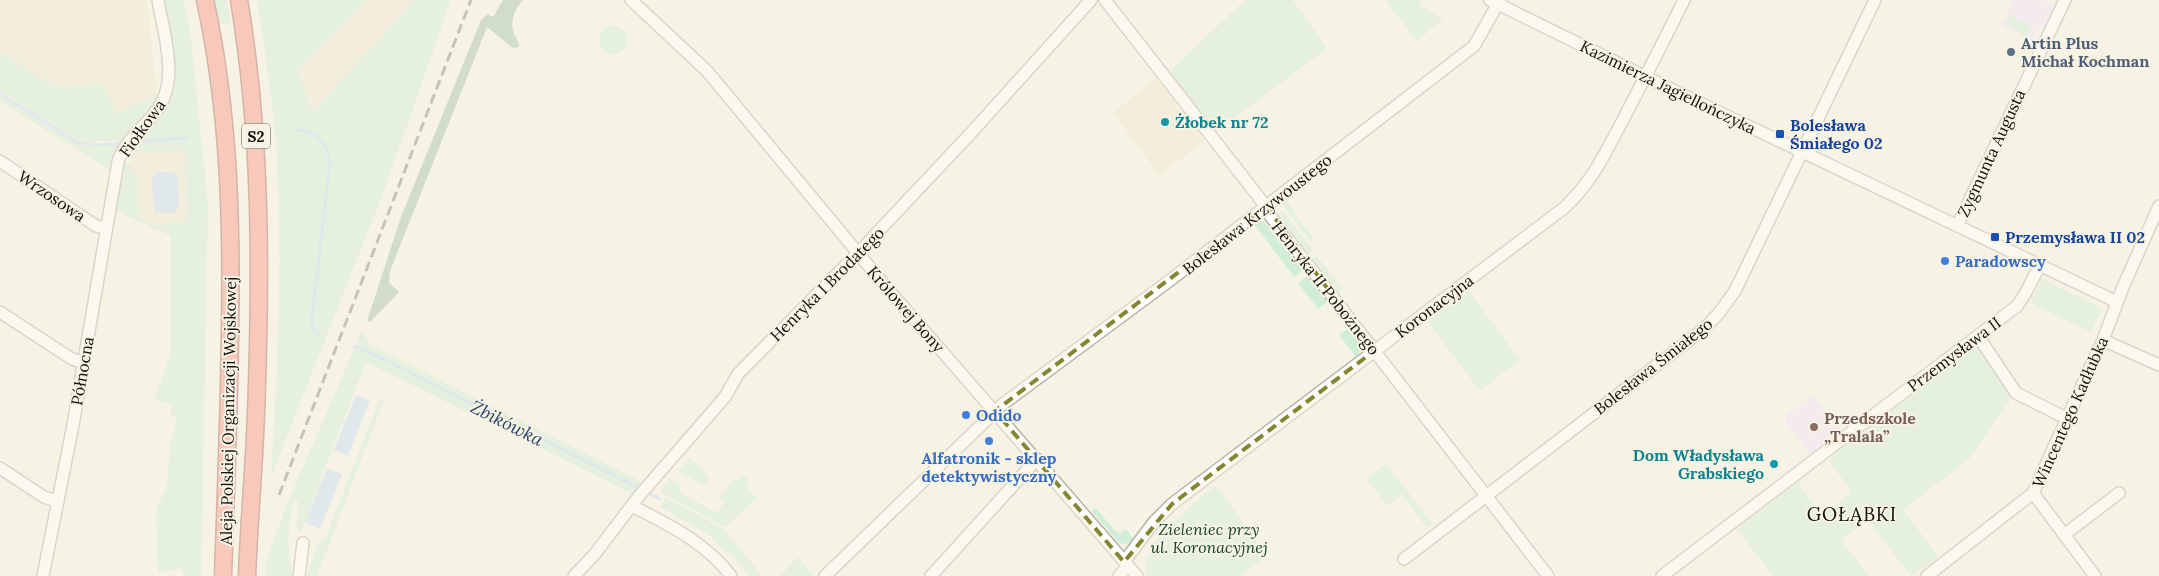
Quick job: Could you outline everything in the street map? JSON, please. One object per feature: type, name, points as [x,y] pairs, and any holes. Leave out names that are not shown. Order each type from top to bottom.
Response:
[{"type":"highway","name":"Aleja Polskiej Organizacji Wojskowej","points":[[205,0],[218,73],[230,193],[230,417],[223,576]]},
{"type":"highway","name":"Aleja Polskiej Organizacji Wojskowej","points":[[239,0],[250,70],[255,123],[260,273],[256,415],[247,576]]},
{"type":"street","name":"Fiołkowa","points":[[117,166],[122,151],[158,110],[167,90],[169,76],[168,59],[158,0]]},
{"type":"street","name":"Królowej Bony","points":[[631,0],[707,71],[858,254],[1137,576]]},
{"type":"street","name":"Henryka I Brodatego","points":[[574,576],[725,397],[738,374],[858,254],[971,134],[1091,0]]},
{"type":"street","name":"Henryka II Pobożnego","points":[[1105,0],[1266,206],[1271,216],[1548,576]]},
{"type":"street","name":"Koronacyjna","points":[[1119,576],[1154,522],[1172,504],[1564,208],[1582,191],[1647,77],[1684,0]]},
{"type":"street","name":"Bolesława Śmiałego","points":[[1404,559],[1705,328],[1720,313],[1734,294],[1875,0]]},
{"type":"street","name":"Zygmunta Augusta","points":[[1957,226],[2064,0]]},
{"type":"street","name":"Bolesława Krzywoustego","points":[[824,576],[995,411],[1474,46],[1496,1]]},
{"type":"street","name":"Kazimierza Jagiellończyka","points":[[1496,1],[1647,77],[2117,302]]},
{"type":"street","name":"Wrzosowa","points":[[0,161],[96,226],[106,228]]},
{"type":"street","name":"Północna","points":[[43,576],[84,363],[117,166]]},
{"type":"street","name":"Wincentego Kadłubka","points":[[1927,576],[2034,493],[2066,418],[2104,340],[2117,302],[2159,206]]},
{"type":"street","name":"Przemysława II","points":[[1662,576],[2021,302],[2040,265]]},
{"type":"street","points":[[0,312],[72,359],[84,363]]},
{"type":"street","points":[[1978,336],[2016,393],[2066,418]]},
{"type":"street","points":[[2104,340],[2159,366]]},
{"type":"street","points":[[932,576],[1037,459]]},
{"type":"street","points":[[0,468],[44,497],[58,502]]},
{"type":"street","points":[[2034,493],[2095,576]]},
{"type":"street","points":[[2064,535],[2119,493]]},
{"type":"street","points":[[636,501],[691,538],[720,561],[731,576]]},
{"type":"street","points":[[299,576],[303,543]]},
{"type":"highlighted area","points":[[1266,206],[1374,351],[1172,504],[1124,562],[995,411]]},
{"type":"shaded area","points":[[0,0],[147,0],[157,95],[117,114],[101,84],[64,88],[47,82],[0,52]]},
{"type":"shaded area","points":[[367,0],[414,0],[313,112],[298,71]]},
{"type":"shaded area","points":[[2013,0],[2043,0],[2054,6],[2045,26],[2038,29],[2032,40],[2001,25]]},
{"type":"shaded area","points":[[1155,77],[1205,141],[1159,175],[1113,113]]},
{"type":"shaded area","points":[[186,150],[187,221],[157,225],[139,218],[139,181],[129,168],[132,157],[136,152]]},
{"type":"shaded area","name":"Przedszkole „Tralala”","points":[[1813,394],[1842,431],[1810,455],[1785,422],[1786,415]]},
{"type":"green space","points":[[164,0],[183,0],[190,29],[208,204],[201,576],[184,576],[182,568],[158,572],[156,510],[167,486],[170,443],[177,419],[170,413],[173,404],[154,400],[171,352],[171,236],[116,211],[123,164],[131,163],[129,168],[138,176],[139,218],[157,225],[187,221],[186,151],[136,152],[132,157],[128,153],[140,137],[158,121],[172,99],[176,84]]},
{"type":"green space","points":[[214,0],[227,0],[231,23],[219,24]]},
{"type":"green space","points":[[257,0],[367,0],[298,71],[313,112],[414,0],[451,0],[385,188],[271,477],[279,310],[278,185],[272,107]]},
{"type":"green space","points":[[503,0],[523,0],[516,10],[512,23],[519,47],[513,48],[487,27],[390,271],[389,283],[399,292],[370,322],[367,321],[401,217],[481,20],[488,14],[493,17]]},
{"type":"green space","points":[[1245,0],[1293,0],[1327,48],[1215,133],[1171,77],[1171,70]]},
{"type":"green space","points":[[1389,0],[1421,0],[1419,5],[1443,19],[1417,41],[1387,2]]},
{"type":"green space","points":[[2010,15],[2032,27],[2026,37],[2005,24]]},
{"type":"green space","points":[[613,26],[623,30],[627,40],[623,50],[613,54],[603,50],[599,40],[603,30]]},
{"type":"green space","points":[[0,52],[47,82],[64,88],[101,84],[117,114],[157,95],[157,102],[111,171],[0,101],[0,96],[78,144],[88,146],[115,145],[116,141],[89,142],[77,140],[0,92]]},
{"type":"green space","points":[[1289,198],[1288,203],[1314,239],[1311,242],[1282,205]]},
{"type":"green space","points":[[1282,210],[1313,250],[1307,255],[1276,215]]},
{"type":"green space","points":[[1262,220],[1303,271],[1294,277],[1254,224]]},
{"type":"green space","points":[[1316,255],[1343,289],[1337,295],[1310,260]]},
{"type":"green space","points":[[1307,276],[1327,302],[1318,309],[1298,283]]},
{"type":"green space","points":[[2042,279],[2101,307],[2102,310],[2091,332],[2032,304],[2032,299]]},
{"type":"green space","points":[[1469,291],[1520,360],[1480,391],[1428,322]]},
{"type":"green space","points":[[1347,329],[1360,346],[1356,357],[1339,335]]},
{"type":"green space","points":[[362,331],[371,345],[642,482],[731,377],[721,394],[633,494],[366,362],[301,532],[296,527],[299,502],[294,501],[288,538],[292,576],[265,576],[265,564],[289,499]]},
{"type":"green space","points":[[1979,345],[2013,396],[1969,459],[1903,510],[1939,557],[1911,576],[1868,520],[1841,540],[1869,576],[1773,576],[1737,529],[1800,480],[1800,486],[1822,515],[1852,492],[1829,461],[1837,452]]},
{"type":"green space","points":[[380,398],[384,400],[317,576],[306,576],[318,545],[326,537]]},
{"type":"green space","points":[[690,458],[710,477],[705,486],[678,471]]},
{"type":"green space","points":[[1386,464],[1433,524],[1427,528],[1402,495],[1387,506],[1367,479]]},
{"type":"green space","points":[[742,472],[749,482],[746,486],[757,498],[725,527],[660,492],[670,479],[682,486],[679,492],[717,513],[725,501],[719,497],[735,479],[738,481],[743,475]]},
{"type":"green space","name":"Zieleniec przy ul. Koronacyjnej","points":[[1216,485],[1268,556],[1240,576],[1146,576],[1146,557],[1149,557],[1149,548],[1190,506]]},
{"type":"green space","points":[[665,497],[724,529],[762,576],[749,576],[729,551],[726,553],[712,537],[660,507]]},
{"type":"green space","points":[[1096,508],[1115,531],[1121,533],[1126,529],[1133,538],[1130,543],[1120,544],[1092,511]]},
{"type":"green space","points":[[798,557],[814,576],[780,576]]},
{"type":"water","points":[[174,172],[177,174],[179,202],[176,213],[154,213],[152,178],[154,174]]},
{"type":"water","points":[[356,395],[370,401],[348,456],[334,450]]},
{"type":"water","points":[[327,468],[342,474],[320,529],[305,523]]},
{"type":"waterway","name":"Żbikówka","points":[[0,94],[77,142],[92,145],[116,144]]},
{"type":"waterway","name":"Żbikówka","points":[[296,130],[315,135],[323,143],[330,162],[312,318],[312,328],[320,334]]},
{"type":"waterway","name":"Żbikówka","points":[[144,141],[187,138]]},
{"type":"waterway","name":"Żbikówka","points":[[354,346],[384,359],[660,499]]},
{"type":"railway","points":[[279,495],[471,0]]},
{"type":"place","name":"Artin Plus Michał Kochman","points":[[2011,52]]},
{"type":"place","name":"Żłobek nr 72","points":[[1165,122]]},
{"type":"place","name":"Bolesława Śmiałego 02","points":[[1780,134]]},
{"type":"place","name":"Przemysława II 02","points":[[1995,237]]},
{"type":"place","name":"Paradowscy","points":[[1945,261]]},
{"type":"place","name":"Odido","points":[[966,415]]},
{"type":"place","name":"Przedszkole „Tralala”","points":[[1814,427]]},
{"type":"place","name":"Alfatronik - sklep detektywistyczny","points":[[989,441]]},
{"type":"place","name":"Dom Władysława Grabskiego","points":[[1774,464]]},
{"type":"district","name":"GOŁĄBKI","points":[[1852,514]]}]
